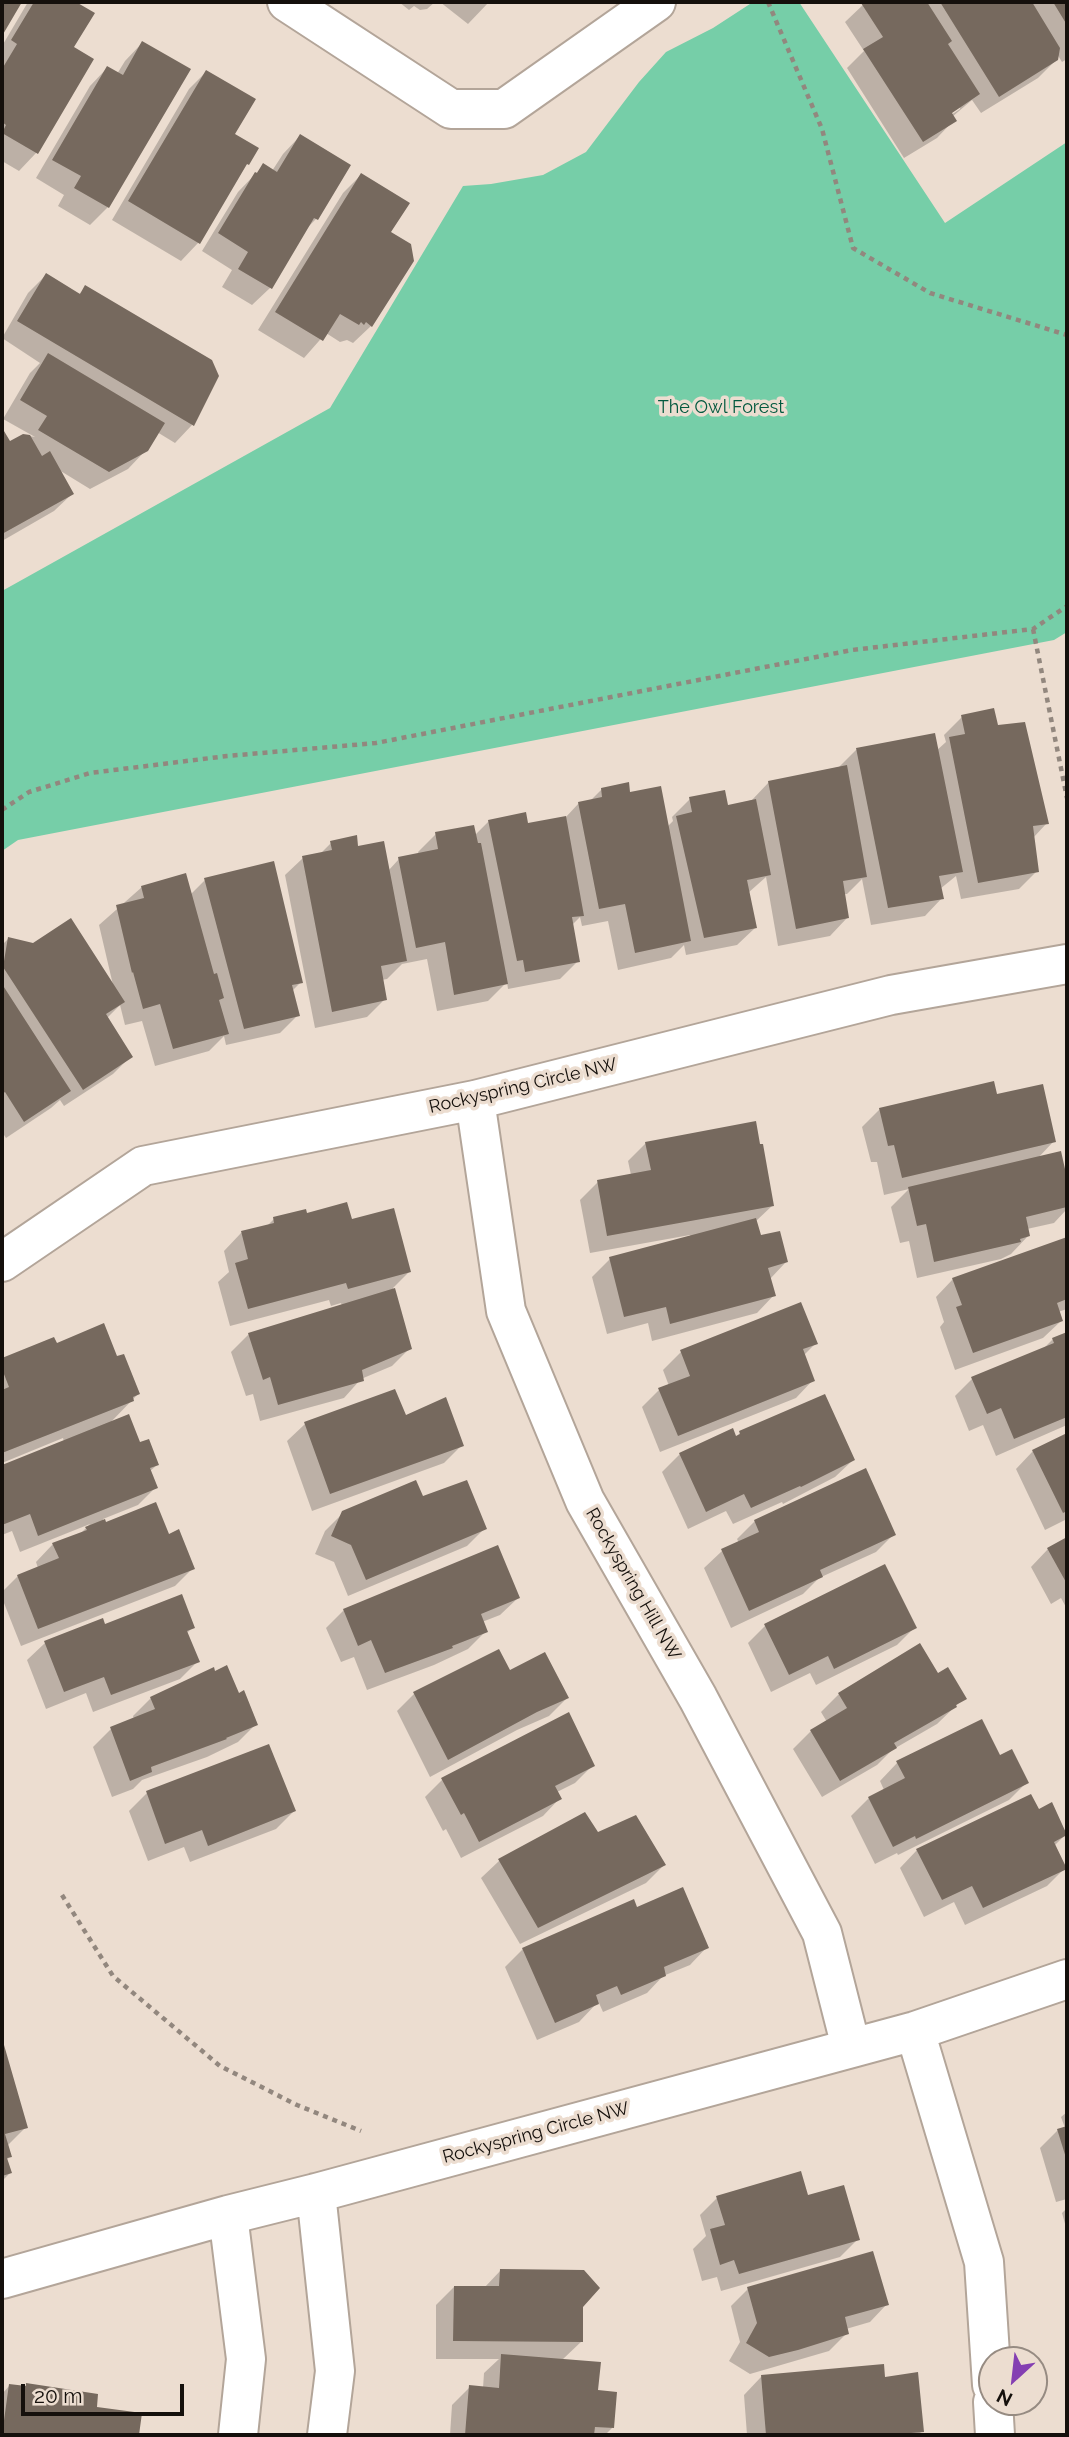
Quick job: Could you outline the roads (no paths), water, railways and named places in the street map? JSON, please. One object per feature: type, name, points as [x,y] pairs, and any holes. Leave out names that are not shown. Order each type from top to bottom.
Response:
[{"type":"street","points":[[287,2],[451,109],[505,109],[656,2]]},
{"type":"street","name":"Rockyspring Circle NW","points":[[2,1262],[143,1166],[475,1100],[891,995],[1067,964]]},
{"type":"street","name":"Rockyspring Hill NW","points":[[475,1100],[506,1311],[585,1501],[698,1698],[822,1933],[851,2047]]},
{"type":"street","name":"Rockyspring Circle NW","points":[[2,2279],[228,2215],[915,2031],[1067,1979]]},
{"type":"street","points":[[915,2031],[984,2262],[989,2346]]},
{"type":"street","points":[[316,2193],[335,2371],[327,2435]]},
{"type":"street","points":[[228,2215],[246,2359],[238,2435]]},
{"type":"street","points":[[994,2416],[995,2435]]},
{"type":"park label","name":"The Owl Forest","points":[[721,408]]}]
